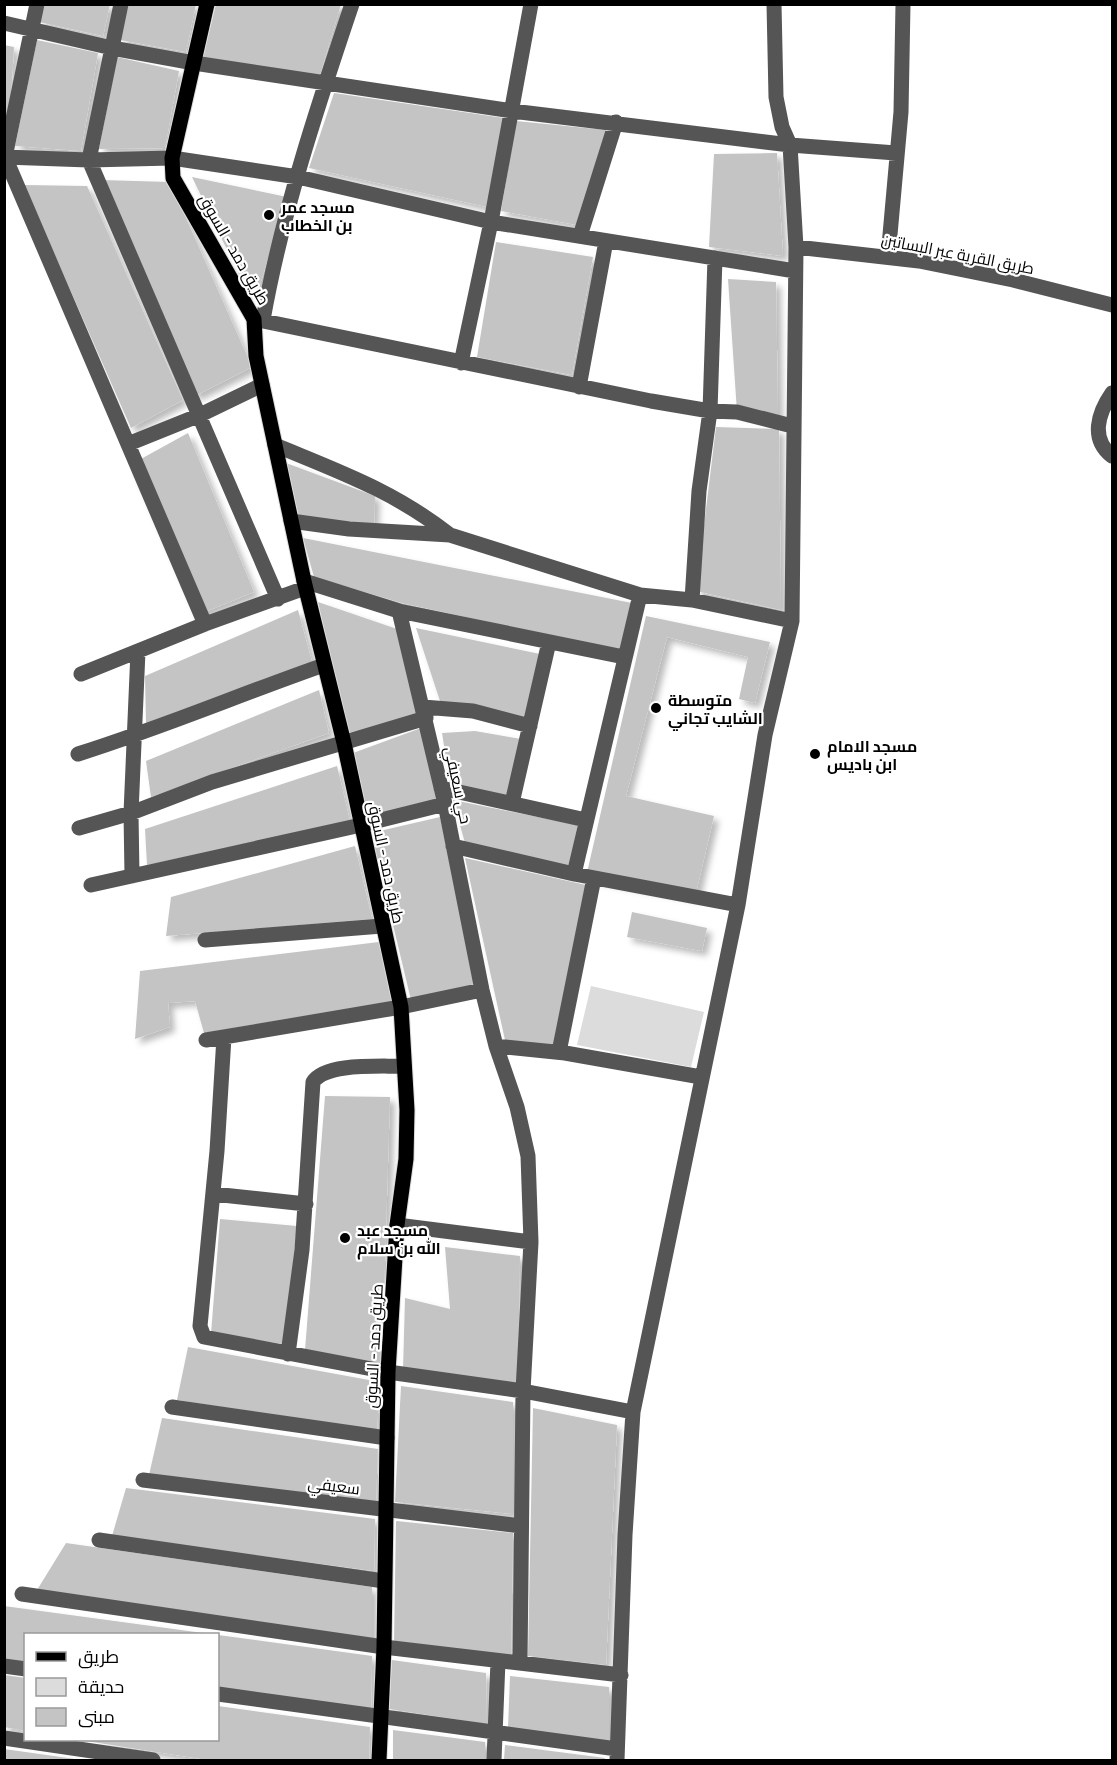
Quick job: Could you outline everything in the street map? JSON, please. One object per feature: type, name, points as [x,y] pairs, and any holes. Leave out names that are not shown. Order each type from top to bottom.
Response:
[{"type":"main road","name":"طريق دمد - السوق","points":[[207,4],[172,158],[173,178],[258,319],[256,356],[262,385],[305,584],[344,743],[401,1007],[406,1159],[397,1225],[388,1372],[384,1647],[379,1761]]},
{"type":"street","points":[[37,4],[5,157],[205,624]]},
{"type":"street","points":[[121,4],[89,160],[278,598]]},
{"type":"street","points":[[352,4],[326,83],[258,319],[579,387],[710,411],[738,412],[792,426]]},
{"type":"street","points":[[461,363],[491,222],[531,4]]},
{"type":"street","points":[[219,1694],[496,1733],[617,1755],[625,1535],[633,1412],[738,906],[765,735],[792,621],[794,555],[792,426],[796,247],[790,145],[782,127],[776,97],[774,4]]},
{"type":"street","points":[[888,257],[901,112],[903,4]]},
{"type":"street","points":[[4,23],[112,48],[194,63],[512,111],[790,145],[896,153]]},
{"type":"street","points":[[580,236],[616,122]]},
{"type":"street","points":[[5,157],[89,160],[172,158],[298,177],[491,222],[795,271]]},
{"type":"street","points":[[579,387],[606,241]]},
{"type":"street","name":"طريق القرية عبر البساتين","points":[[796,247],[888,257],[1013,280],[1113,305]]},
{"type":"street","points":[[692,600],[699,491],[710,411],[715,258]]},
{"type":"street","points":[[128,444],[200,415],[262,385]]},
{"type":"street","points":[[1113,393],[1098,428],[1102,447],[1113,456]]},
{"type":"street","points":[[275,445],[383,491],[417,510],[450,535]]},
{"type":"street","points":[[291,521],[349,529],[450,535],[640,595],[692,600],[792,621]]},
{"type":"street","points":[[81,674],[205,624],[278,598],[305,584],[399,611],[624,657]]},
{"type":"street","points":[[574,874],[640,595]]},
{"type":"street","name":"حي سعيفي","points":[[399,611],[453,846],[574,874],[738,906]]},
{"type":"street","points":[[512,802],[549,642]]},
{"type":"street","points":[[132,876],[131,813],[137,736],[138,651]]},
{"type":"street","points":[[78,754],[137,736],[209,705],[324,665]]},
{"type":"street","points":[[79,828],[131,813],[212,782],[344,743],[424,712],[473,711],[530,726]]},
{"type":"street","points":[[441,788],[586,820]]},
{"type":"street","points":[[91,885],[445,804]]},
{"type":"street","points":[[453,846],[482,990],[496,1046],[517,1107],[528,1156],[531,1242],[523,1391],[520,1663]]},
{"type":"street","points":[[559,1052],[594,878]]},
{"type":"street","points":[[205,940],[382,926]]},
{"type":"street","points":[[206,1040],[401,1007],[482,990]]},
{"type":"street","points":[[224,1037],[200,1333],[209,1339],[288,1354],[388,1372],[523,1391],[633,1412]]},
{"type":"street","points":[[496,1046],[559,1052],[701,1077]]},
{"type":"street","points":[[288,1354],[303,1250],[312,1090],[316,1078],[339,1069],[404,1066]]},
{"type":"street","points":[[213,1194],[306,1204]]},
{"type":"street","points":[[397,1225],[531,1242]]},
{"type":"street","points":[[172,1407],[387,1438]]},
{"type":"street","name":"سعيفي","points":[[143,1480],[521,1526]]},
{"type":"street","points":[[99,1540],[384,1581]]},
{"type":"street","points":[[22,1594],[384,1647],[621,1675]]},
{"type":"street","points":[[494,1761],[498,1661]]},
{"type":"street","points":[[4,1666],[24,1669]]},
{"type":"street","points":[[4,1738],[153,1761]]},
{"type":"green space","points":[[591,986],[704,1012],[691,1067],[577,1045]]},
{"type":"building","points":[[43,4],[110,4],[103,36],[39,22]]},
{"type":"building","points":[[127,4],[196,4],[186,52],[120,40]]},
{"type":"building","points":[[216,4],[341,4],[320,75],[203,58]]},
{"type":"building","points":[[37,40],[98,53],[81,151],[15,146]]},
{"type":"building","points":[[4,45],[14,47],[8,148],[4,148]]},
{"type":"building","points":[[117,57],[179,71],[165,148],[99,149]]},
{"type":"building","points":[[334,93],[504,118],[487,207],[309,168]]},
{"type":"building","points":[[516,121],[606,130],[577,225],[501,211]]},
{"type":"building","points":[[777,153],[783,256],[709,247],[714,154]]},
{"type":"building","points":[[192,177],[287,197],[257,294],[247,291]]},
{"type":"building","points":[[101,180],[170,182],[252,367],[195,396]]},
{"type":"building","points":[[24,185],[87,186],[183,400],[131,428]]},
{"type":"building","points":[[496,242],[593,257],[572,375],[477,357]]},
{"type":"building","points":[[728,279],[776,282],[778,417],[737,412]]},
{"type":"building","points":[[716,427],[779,429],[781,610],[696,591]]},
{"type":"building","points":[[188,433],[254,592],[195,616],[130,465]]},
{"type":"building","points":[[286,463],[375,496],[374,526],[299,517]]},
{"type":"building","points":[[303,538],[632,603],[625,652],[402,603],[314,577]]},
{"type":"building","points":[[318,602],[397,629],[418,714],[348,733]]},
{"type":"building","points":[[298,610],[312,662],[146,723],[145,676]]},
{"type":"building","points":[[646,616],[770,642],[755,703],[739,699],[748,657],[667,637],[626,796],[714,816],[695,897],[586,877]]},
{"type":"building","points":[[416,628],[540,654],[525,719],[440,701]]},
{"type":"building","points":[[319,690],[329,733],[151,797],[146,761]]},
{"type":"building","points":[[421,728],[437,800],[366,816],[353,753]]},
{"type":"building","points":[[475,731],[521,739],[508,796],[450,784],[442,733]]},
{"type":"building","points":[[337,766],[350,821],[147,865],[145,829]]},
{"type":"building","points":[[453,800],[578,825],[568,866],[465,843]]},
{"type":"building","points":[[440,817],[475,984],[411,1000],[371,833]]},
{"type":"building","points":[[355,846],[372,919],[166,936],[171,897]]},
{"type":"building","points":[[465,858],[586,885],[553,1046],[505,1040]]},
{"type":"building","points":[[632,912],[707,928],[702,951],[627,937]]},
{"type":"building","points":[[379,942],[392,1001],[204,1033],[195,1001],[168,1003],[170,1027],[135,1039],[140,971]]},
{"type":"building","points":[[325,1096],[390,1097],[382,1363],[305,1350]]},
{"type":"building","points":[[220,1219],[297,1226],[284,1344],[211,1334]]},
{"type":"building","points":[[445,1247],[520,1256],[518,1386],[403,1370],[405,1298],[450,1309]]},
{"type":"building","points":[[188,1347],[380,1382],[377,1430],[177,1400]]},
{"type":"building","points":[[401,1386],[513,1402],[513,1514],[395,1502]]},
{"type":"building","points":[[533,1408],[617,1425],[606,1665],[528,1656]]},
{"type":"building","points":[[162,1418],[378,1449],[376,1501],[149,1475]]},
{"type":"building","points":[[126,1488],[375,1519],[374,1571],[112,1536]]},
{"type":"building","points":[[396,1521],[513,1533],[511,1656],[394,1643]]},
{"type":"building","points":[[66,1543],[372,1587],[372,1639],[37,1590]]},
{"type":"building","points":[[4,1606],[203,1633],[24,1633],[24,1663],[4,1660]]},
{"type":"building","points":[[219,1635],[372,1656],[371,1709],[219,1689]]},
{"type":"building","points":[[392,1660],[486,1673],[487,1724],[389,1709]]},
{"type":"building","points":[[4,1675],[24,1678],[24,1731],[4,1727]]},
{"type":"building","points":[[510,1676],[609,1687],[609,1741],[508,1728]]},
{"type":"building","points":[[219,1706],[370,1727],[369,1760],[208,1760],[86,1741],[219,1741]]},
{"type":"building","points":[[393,1730],[485,1742],[485,1760],[393,1760]]},
{"type":"building","points":[[505,1745],[605,1758],[604,1760],[504,1760]]},
{"type":"building","points":[[4,1749],[75,1759],[75,1760],[4,1760]]},
{"type":"place","name":"مسجد عمر بن الخطاب","points":[[269,215]]},
{"type":"place","name":"متوسطة الشايب تجاني","points":[[656,708]]},
{"type":"place","name":"مسجد الامام ابن باديس","points":[[815,754]]},
{"type":"place","name":"مسجد عبد الله بن سلام","points":[[345,1238]]}]
